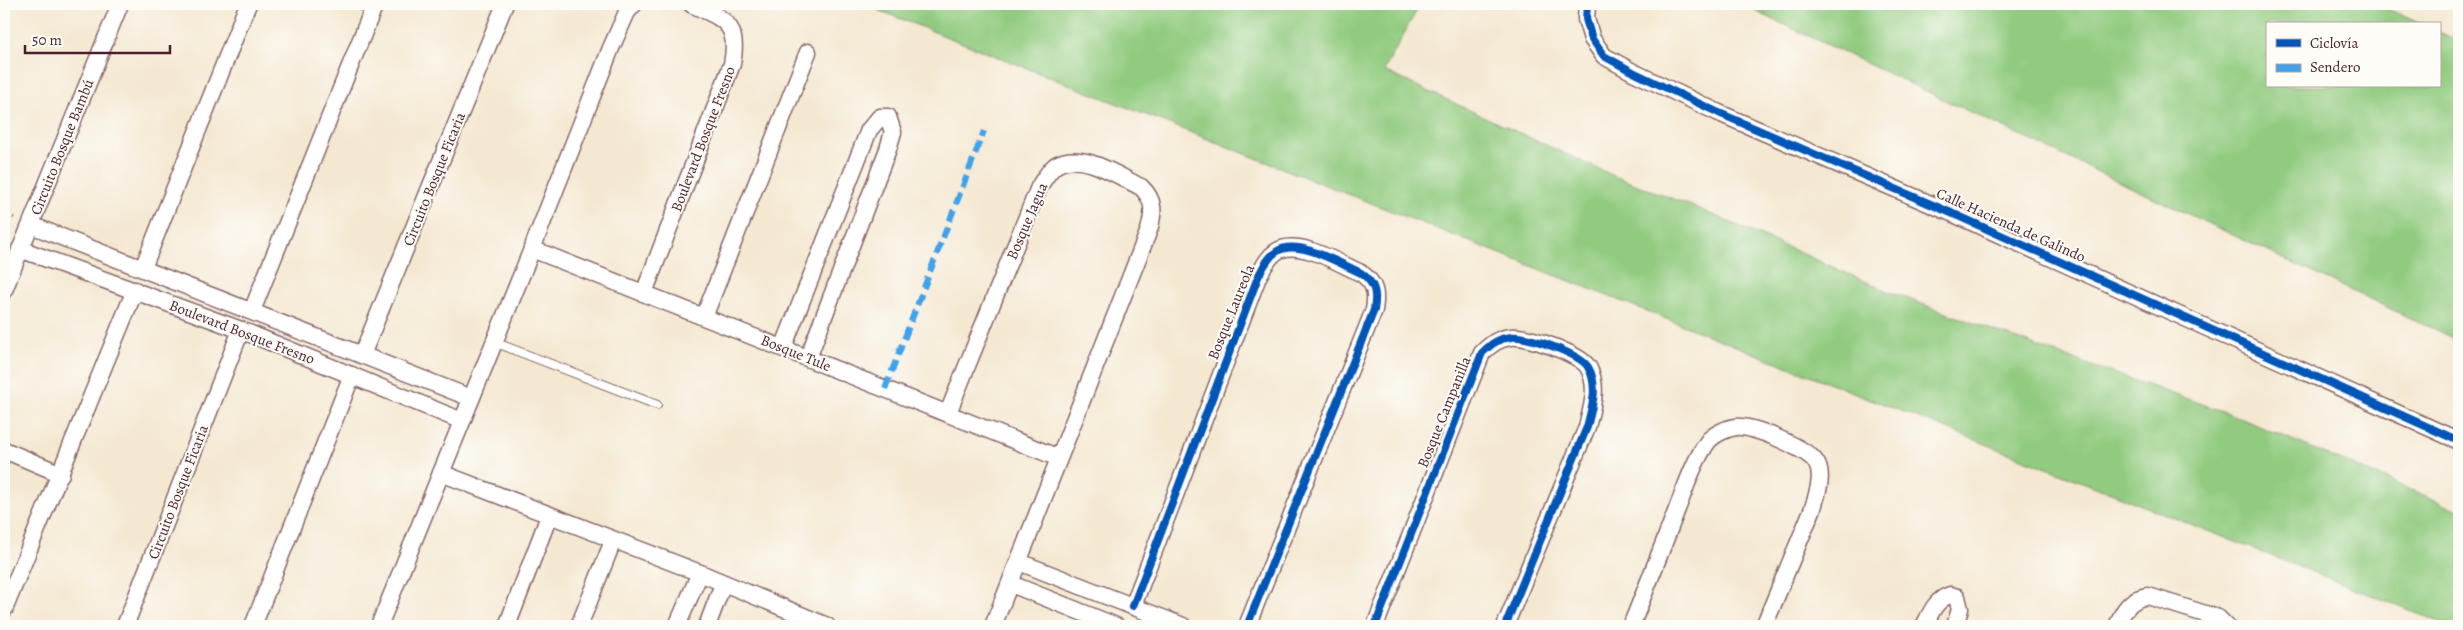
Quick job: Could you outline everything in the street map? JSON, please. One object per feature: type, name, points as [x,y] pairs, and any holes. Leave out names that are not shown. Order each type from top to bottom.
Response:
[{"type":"street","name":"Circuito Bosque Bambú","points":[[4,290],[120,4]]},
{"type":"street","points":[[143,268],[248,4]]},
{"type":"street","points":[[252,311],[375,4]]},
{"type":"street","name":"Circuito Bosque Ficaria","points":[[362,355],[505,4]]},
{"type":"street","points":[[379,626],[532,249],[611,48],[628,12],[634,4]]},
{"type":"street","name":"Boulevard Bosque Fresno","points":[[644,293],[732,64],[735,51],[735,40],[728,24],[714,14],[690,4]]},
{"type":"street","name":"Calle Hacienda de Galindo","points":[[1588,4],[1586,19],[1592,40],[1604,56],[1633,72],[1719,113],[1956,215],[2459,441]]},
{"type":"street","points":[[704,317],[808,52]]},
{"type":"street","points":[[783,348],[869,130],[880,117],[888,117],[892,132],[888,149],[808,358]]},
{"type":"street","name":"Bosque Jagua","points":[[948,414],[1040,187],[1055,166],[1065,161],[1089,163],[1141,187],[1147,192],[1153,210],[1149,230],[1059,458]]},
{"type":"street","name":"Boulevard Bosque Fresno","points":[[31,225],[471,398]]},
{"type":"street","name":"Bosque Laureola","points":[[1133,606],[1258,277],[1268,259],[1277,250],[1299,247],[1360,273],[1372,284],[1375,289],[1376,298],[1374,310],[1248,626]]},
{"type":"street","name":"Boulevard Bosque Fresno","points":[[20,249],[241,330],[462,421]]},
{"type":"street","name":"Bosque Tule","points":[[532,249],[1059,458]]},
{"type":"street","points":[[4,610],[135,290]]},
{"type":"street","name":"Circuito Bosque Ficaria","points":[[125,626],[241,330]]},
{"type":"street","name":"Bosque Campanilla","points":[[1375,626],[1482,353],[1492,343],[1511,337],[1524,336],[1579,358],[1592,377],[1594,402],[1587,426],[1505,626]]},
{"type":"street","points":[[253,626],[352,375]]},
{"type":"street","points":[[1631,626],[1692,472],[1710,439],[1725,430],[1737,427],[1751,428],[1802,450],[1816,461],[1819,475],[1818,490],[1813,508],[1764,626]]},
{"type":"street","points":[[4,450],[61,474]]},
{"type":"street","points":[[993,626],[1059,458]]},
{"type":"street","points":[[442,473],[613,541],[700,573],[794,620],[827,626]]},
{"type":"street","points":[[507,626],[549,516]]},
{"type":"street","points":[[579,626],[613,541]]},
{"type":"street","points":[[1019,562],[1183,626]]},
{"type":"street","points":[[677,626],[700,573]]},
{"type":"street","points":[[707,626],[723,584]]},
{"type":"street","points":[[1011,584],[1116,626]]},
{"type":"street","points":[[1924,626],[1932,609],[1941,598],[1950,595],[1957,597],[1960,609],[1955,626]]},
{"type":"street","points":[[2117,626],[2123,611],[2131,602],[2139,597],[2148,596],[2218,618],[2226,626]]},
{"type":"lane","points":[[494,342],[658,405]]},
{"type":"green space","points":[[863,4],[1420,4],[1384,71],[1614,176],[1697,208],[1890,292],[2049,351],[2228,413],[2459,510],[2459,626],[2450,626]]},
{"type":"green space","points":[[1754,4],[2377,4],[2417,22],[2266,22],[2266,88],[2440,88],[2440,32],[2459,41],[2459,341],[1757,12]]},
{"type":"marked path","points":[[885,389],[984,131]]},
{"type":"cycle path","points":[[1587,4],[1586,19],[1592,39],[1604,56],[1633,72],[1719,113],[1956,215],[2459,441]]},
{"type":"cycle path","points":[[1133,606],[1258,277],[1268,260],[1276,252],[1285,248],[1307,250],[1330,258],[1366,277],[1375,293],[1374,310],[1247,626]]},
{"type":"cycle path","points":[[1375,626],[1482,353],[1499,340],[1519,337],[1552,346],[1583,362],[1591,374],[1594,397],[1587,427],[1505,626]]}]
